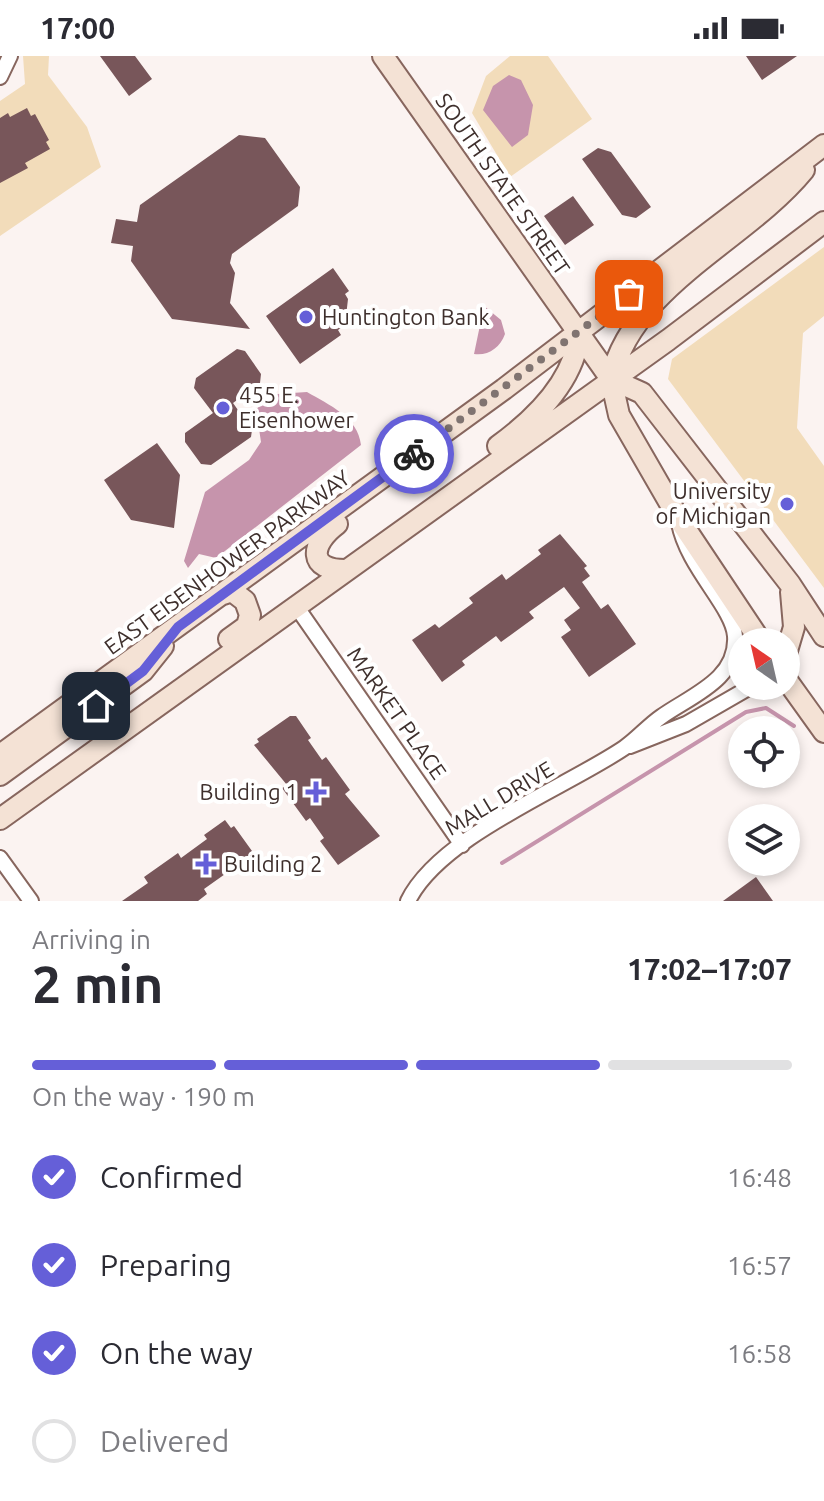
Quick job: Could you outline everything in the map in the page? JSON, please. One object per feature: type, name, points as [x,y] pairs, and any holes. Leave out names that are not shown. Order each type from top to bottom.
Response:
[{"type":"main road","name":"SOUTH STATE STREET","points":[[383,56],[611,379],[619,415],[679,519],[752,628]]},
{"type":"main road","name":"EAST EISENHOWER PARKWAY","points":[[0,755],[504,389],[824,145]]},
{"type":"main road","points":[[611,379],[624,339],[655,302],[780,199],[824,145]]},
{"type":"main road","points":[[668,340],[716,293],[824,212]]},
{"type":"main road","points":[[0,819],[668,340],[824,222]]},
{"type":"main road","points":[[376,548],[411,509],[527,420],[574,362],[579,333]]},
{"type":"main road","name":"SOUTH STATE STREET","points":[[611,379],[642,393],[790,584],[824,636]]},
{"type":"main road","points":[[347,570],[334,570],[323,565],[316,545],[322,535],[477,423],[504,389]]},
{"type":"main road","points":[[790,584],[795,616],[792,628]]},
{"type":"main road","points":[[91,753],[117,722],[247,626],[250,615],[245,601],[232,591],[223,594]]},
{"type":"main road","points":[[0,775],[143,671],[178,627]]},
{"type":"main road","points":[[800,699],[824,732]]},
{"type":"street","points":[[0,77],[10,56]]},
{"type":"street","name":"MALL DRIVE","points":[[408,901],[424,875],[462,845],[625,747],[662,716],[714,683],[732,657],[733,628],[690,559],[683,543],[679,519]]},
{"type":"street","name":"MARKET PLACE","points":[[296,606],[462,845]]},
{"type":"street","name":"MALL DRIVE","points":[[625,747],[686,724],[728,700]]},
{"type":"street","points":[[0,858],[31,901]]},
{"type":"shaded area","points":[[23,56],[49,56],[48,75],[87,127],[101,167],[0,236],[0,101],[25,84]]},
{"type":"shaded area","points":[[510,56],[548,56],[592,119],[510,177],[472,113],[486,76]]},
{"type":"shaded area","points":[[509,75],[521,80],[533,105],[528,135],[512,147],[483,110],[493,86]]},
{"type":"shaded area","name":"University of Michigan","points":[[824,247],[824,316],[803,333],[797,428],[824,466],[824,588],[668,379],[672,359]]},
{"type":"shaded area","points":[[484,306],[501,320],[505,334],[493,350],[474,354]]},
{"type":"shaded area","points":[[307,392],[348,419],[359,435],[361,445],[216,558],[199,554],[188,568],[184,561],[205,492],[249,460],[261,442],[256,409],[277,394]]},
{"type":"building","points":[[100,56],[135,56],[152,79],[129,96]]},
{"type":"building","points":[[746,56],[797,56],[762,80]]},
{"type":"building","points":[[27,108],[31,116],[35,114],[49,140],[46,142],[50,149],[25,163],[28,168],[0,183],[0,118],[8,113],[10,117]]},
{"type":"building","points":[[239,135],[265,138],[300,187],[298,206],[232,254],[230,263],[235,273],[230,303],[250,329],[172,319],[131,261],[133,246],[111,243],[116,219],[137,222],[140,205]]},
{"type":"building","points":[[598,148],[611,152],[651,207],[636,218],[622,215],[582,159]]},
{"type":"building","points":[[573,196],[594,225],[565,245],[544,216]]},
{"type":"building","name":"Huntington Bank","points":[[333,268],[349,291],[345,294],[348,299],[345,325],[338,330],[341,335],[300,364],[266,316]]},
{"type":"building","name":"455 E. Eisenhower","points":[[237,349],[245,351],[261,374],[260,383],[233,403],[252,430],[251,437],[211,465],[201,464],[185,442],[185,433],[213,413],[194,388],[196,378]]},
{"type":"building","points":[[157,443],[180,475],[174,528],[131,520],[104,480]]},
{"type":"building","points":[[560,534],[587,566],[584,568],[590,576],[582,582],[601,609],[608,604],[636,644],[589,677],[561,637],[571,630],[564,620],[580,608],[564,587],[529,612],[534,618],[501,642],[496,636],[462,661],[465,665],[442,682],[412,640],[435,624],[439,628],[473,603],[469,598],[502,574],[506,580],[541,554],[538,550]]},
{"type":"building","name":"Building 1","points":[[290,716],[296,716],[322,760],[326,757],[350,790],[345,794],[380,836],[338,865],[320,841],[324,838],[310,818],[306,821],[282,788],[287,785],[254,745],[259,742],[257,739]]},
{"type":"building","name":"Building 2","points":[[225,820],[231,828],[234,826],[252,851],[249,854],[254,860],[238,872],[235,867],[204,889],[207,894],[198,901],[122,901],[148,883],[144,877],[178,853],[181,858],[207,839],[204,835]]},
{"type":"building","points":[[756,877],[773,901],[723,901]]},
{"type":"waterway","points":[[740,716],[766,708],[778,716]]},
{"type":"waterway","points":[[502,863],[728,723]]},
{"type":"way so far","points":[[414,454],[629,294]]},
{"type":"place","name":"Huntington Bank","points":[[306,317]]},
{"type":"place","name":"455 E. Eisenhower","points":[[223,408]]},
{"type":"place","name":"University of Michigan","points":[[787,504]]},
{"type":"place","name":"Building 1","points":[[316,792]]},
{"type":"place","name":"Building 2","points":[[206,864]]},
{"type":"route","points":[[96,706],[143,671],[178,627],[414,454]]}]
